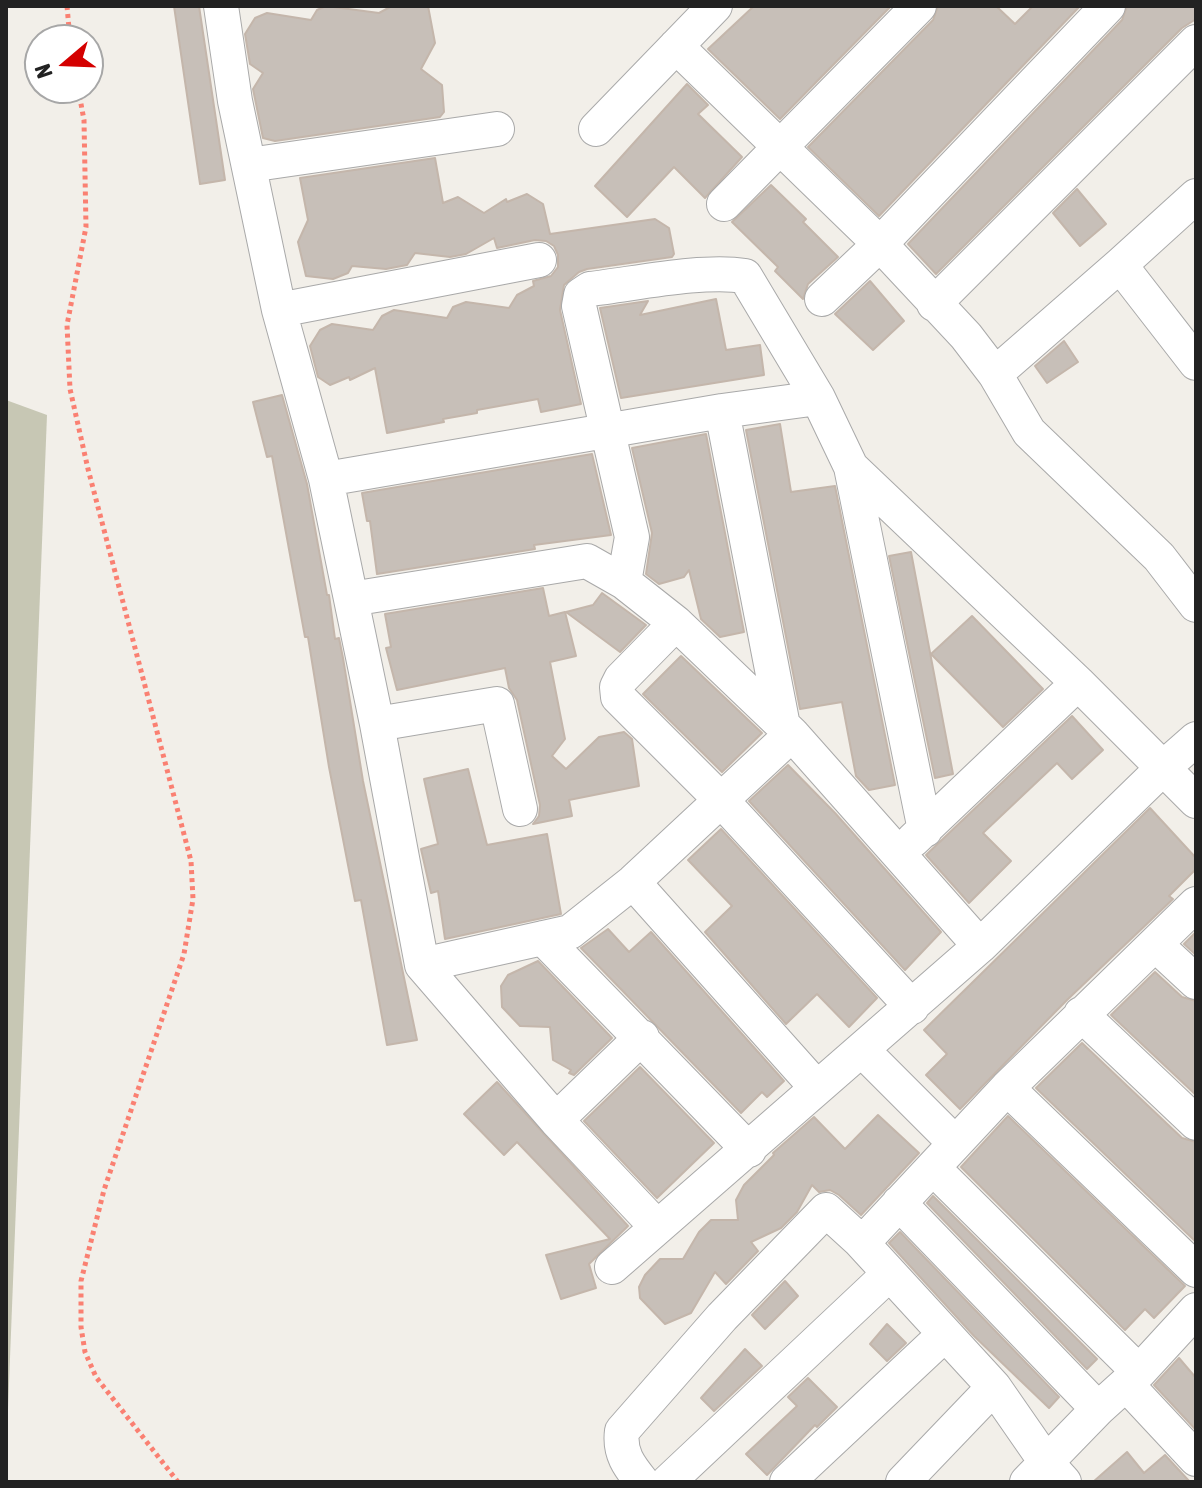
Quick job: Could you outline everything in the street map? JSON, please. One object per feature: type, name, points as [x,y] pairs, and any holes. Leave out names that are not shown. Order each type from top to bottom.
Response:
[{"type":"street","points":[[228,6],[235,101],[279,310],[326,479],[377,724],[422,965],[556,1120],[657,1227]]},
{"type":"street","points":[[596,129],[715,6]]},
{"type":"street","points":[[724,204],[919,6]]},
{"type":"street","points":[[822,299],[880,244],[1108,6]]},
{"type":"street","points":[[934,304],[1196,42]]},
{"type":"street","points":[[676,46],[880,244],[966,336],[995,374],[1029,432],[1159,557],[1196,605]]},
{"type":"street","points":[[249,165],[497,129]]},
{"type":"street","points":[[995,374],[1196,196]]},
{"type":"street","points":[[279,310],[539,260]]},
{"type":"street","points":[[1120,265],[1196,363]]},
{"type":"street","points":[[624,582],[632,537],[579,306],[581,295],[590,289],[728,273],[745,276],[818,398],[851,467],[925,830]]},
{"type":"street","points":[[326,479],[722,411],[818,398]]},
{"type":"street","points":[[722,411],[788,730]]},
{"type":"street","points":[[851,467],[1078,683],[1196,801]]},
{"type":"street","points":[[351,599],[587,561],[624,582],[676,623],[788,730],[980,946]]},
{"type":"street","points":[[676,623],[621,679],[617,687],[618,697],[721,800],[912,1007]]},
{"type":"street","points":[[898,854],[1078,683]]},
{"type":"street","points":[[377,724],[497,704],[520,809]]},
{"type":"street","points":[[422,965],[570,932],[633,882],[721,800],[788,730]]},
{"type":"street","points":[[612,1267],[980,946],[1196,739]]},
{"type":"street","points":[[633,882],[817,1088]]},
{"type":"street","points":[[860,1241],[867,1238],[1007,1088],[1196,904]]},
{"type":"street","points":[[543,938],[749,1150]]},
{"type":"street","points":[[1155,944],[1196,982]]},
{"type":"street","points":[[1081,1014],[1196,1123]]},
{"type":"street","points":[[556,1120],[642,1037]]},
{"type":"street","points":[[862,1050],[944,1155],[1132,1378],[1196,1459]]},
{"type":"street","points":[[1007,1088],[1196,1270]]},
{"type":"street","points":[[899,1203],[1098,1409]]},
{"type":"street","points":[[642,1482],[623,1454],[620,1443],[622,1431],[722,1317],[826,1210],[860,1241],[994,1387],[1046,1475],[1098,1409],[1193,1321]]},
{"type":"street","points":[[668,1482],[889,1274]]},
{"type":"street","points":[[787,1482],[945,1334]]},
{"type":"street","points":[[903,1482],[994,1387]]},
{"type":"path","points":[[81,104],[86,227],[67,325],[70,389],[88,469],[191,861],[193,899],[184,954],[104,1190],[81,1281],[81,1327],[85,1352],[96,1377],[178,1482]]},
{"type":"shaded area","points":[[6,400],[47,415],[6,1460]]},
{"type":"building","points":[[174,6],[199,6],[225,180],[200,184]]},
{"type":"building","points":[[326,6],[379,13],[392,6],[428,6],[435,43],[421,69],[442,85],[444,112],[440,117],[275,141],[263,138],[253,89],[263,73],[250,64],[245,34],[255,18],[267,13],[311,20],[317,10]]},
{"type":"building","points":[[754,6],[891,6],[780,119],[708,49]]},
{"type":"building","points":[[938,6],[996,6],[1015,24],[1033,6],[1080,6],[879,216],[808,147],[933,20]]},
{"type":"building","points":[[1127,6],[1196,6],[1196,19],[1182,28],[936,274],[908,244],[1122,20]]},
{"type":"building","points":[[687,84],[708,105],[698,114],[742,157],[705,198],[674,167],[627,217],[595,186]]},
{"type":"building","points":[[435,158],[443,203],[458,197],[484,213],[506,199],[507,202],[527,194],[543,204],[550,234],[655,219],[669,228],[672,257],[587,269],[564,285],[560,310],[581,404],[541,412],[538,399],[477,410],[477,413],[443,419],[444,422],[387,433],[375,368],[330,385],[318,377],[310,346],[320,330],[332,324],[373,330],[382,316],[394,310],[447,318],[453,307],[466,302],[509,308],[517,295],[534,286],[533,281],[551,276],[558,267],[554,246],[546,241],[535,240],[497,248],[494,238],[466,254],[450,257],[415,253],[407,265],[386,269],[352,266],[348,273],[333,279],[306,276],[298,242],[308,220],[300,178]]},
{"type":"building","points":[[771,185],[806,219],[803,222],[838,257],[808,284],[803,299],[775,271],[778,267],[732,222]]},
{"type":"building","points":[[1077,189],[1106,224],[1080,246],[1053,213]]},
{"type":"building","points":[[870,281],[904,321],[873,350],[835,314]]},
{"type":"building","points":[[716,299],[726,350],[760,345],[764,375],[621,398],[600,308],[648,301],[640,315]]},
{"type":"building","points":[[1064,341],[1078,362],[1047,383],[1035,366]]},
{"type":"building","points":[[282,395],[307,484],[335,639],[339,638],[343,658],[363,781],[417,1040],[387,1045],[361,900],[355,901],[272,456],[267,457],[253,402]]},
{"type":"building","points":[[780,424],[791,492],[835,486],[895,785],[869,790],[856,776],[842,702],[800,709],[746,430]]},
{"type":"building","points":[[706,434],[744,632],[720,637],[701,619],[689,570],[684,577],[659,584],[646,574],[652,533],[632,448]]},
{"type":"building","points":[[592,454],[611,535],[534,545],[535,549],[377,574],[370,521],[367,521],[362,493]]},
{"type":"building","points":[[911,552],[953,774],[935,778],[889,556]]},
{"type":"building","points":[[543,588],[549,616],[565,612],[576,656],[550,662],[565,739],[552,756],[566,769],[599,737],[624,732],[632,739],[639,786],[569,800],[572,816],[533,824],[539,816],[540,805],[517,700],[509,688],[505,668],[397,690],[386,648],[391,647],[385,614]]},
{"type":"building","points":[[602,593],[646,625],[620,652],[566,612],[593,605]]},
{"type":"building","points":[[972,616],[1043,689],[1003,727],[931,654]]},
{"type":"building","points":[[681,656],[762,733],[722,772],[643,694]]},
{"type":"building","points":[[1072,716],[1103,750],[1072,779],[1057,763],[983,833],[1011,861],[969,903],[926,855]]},
{"type":"building","points":[[788,765],[941,932],[905,970],[749,801]]},
{"type":"building","points":[[468,769],[487,845],[547,834],[561,914],[445,939],[438,891],[431,893],[421,849],[438,844],[424,779]]},
{"type":"building","points":[[1150,808],[1196,858],[1196,869],[1169,896],[1173,899],[1067,1000],[960,1109],[926,1075],[947,1054],[924,1030]]},
{"type":"building","points":[[721,829],[877,998],[849,1027],[817,994],[786,1024],[705,932],[732,906],[688,860]]},
{"type":"building","points":[[608,929],[629,952],[651,932],[784,1081],[767,1097],[762,1092],[741,1113],[581,948]]},
{"type":"building","points":[[1196,932],[1196,955],[1184,944]]},
{"type":"building","points":[[538,961],[612,1038],[574,1075],[553,1060],[550,1027],[520,1026],[502,1007],[501,986],[508,975]]},
{"type":"building","points":[[1155,972],[1182,997],[1196,1001],[1196,1095],[1111,1015]]},
{"type":"building","points":[[1082,1043],[1182,1138],[1196,1142],[1196,1242],[1036,1088]]},
{"type":"building","points":[[640,1067],[714,1143],[657,1198],[584,1121]]},
{"type":"building","points":[[497,1082],[628,1226],[589,1264],[596,1288],[561,1299],[546,1255],[610,1239],[517,1142],[504,1155],[464,1114]]},
{"type":"building","points":[[878,1115],[919,1153],[861,1215],[839,1195],[830,1190],[819,1192],[812,1185],[797,1212],[781,1228],[751,1242],[758,1251],[726,1284],[715,1272],[691,1313],[665,1324],[640,1298],[639,1287],[645,1275],[660,1259],[683,1259],[699,1232],[711,1220],[738,1220],[736,1200],[744,1185],[773,1153],[814,1117],[845,1149]]},
{"type":"building","points":[[1008,1116],[1185,1286],[1154,1318],[1145,1309],[1125,1330],[961,1167]]},
{"type":"building","points":[[933,1196],[1097,1359],[1087,1369],[927,1203]]},
{"type":"building","points":[[900,1232],[1059,1397],[1049,1408],[974,1336],[889,1243]]},
{"type":"building","points":[[785,1281],[798,1296],[765,1329],[752,1315]]},
{"type":"building","points":[[887,1324],[906,1343],[887,1361],[870,1344]]},
{"type":"building","points":[[745,1349],[762,1366],[714,1411],[701,1398]]},
{"type":"building","points":[[1179,1358],[1196,1378],[1196,1430],[1154,1385]]},
{"type":"building","points":[[808,1378],[837,1407],[817,1427],[815,1425],[767,1475],[746,1454],[797,1406],[788,1397]]},
{"type":"building","points":[[1127,1452],[1144,1473],[1165,1455],[1190,1482],[1093,1482]]}]
